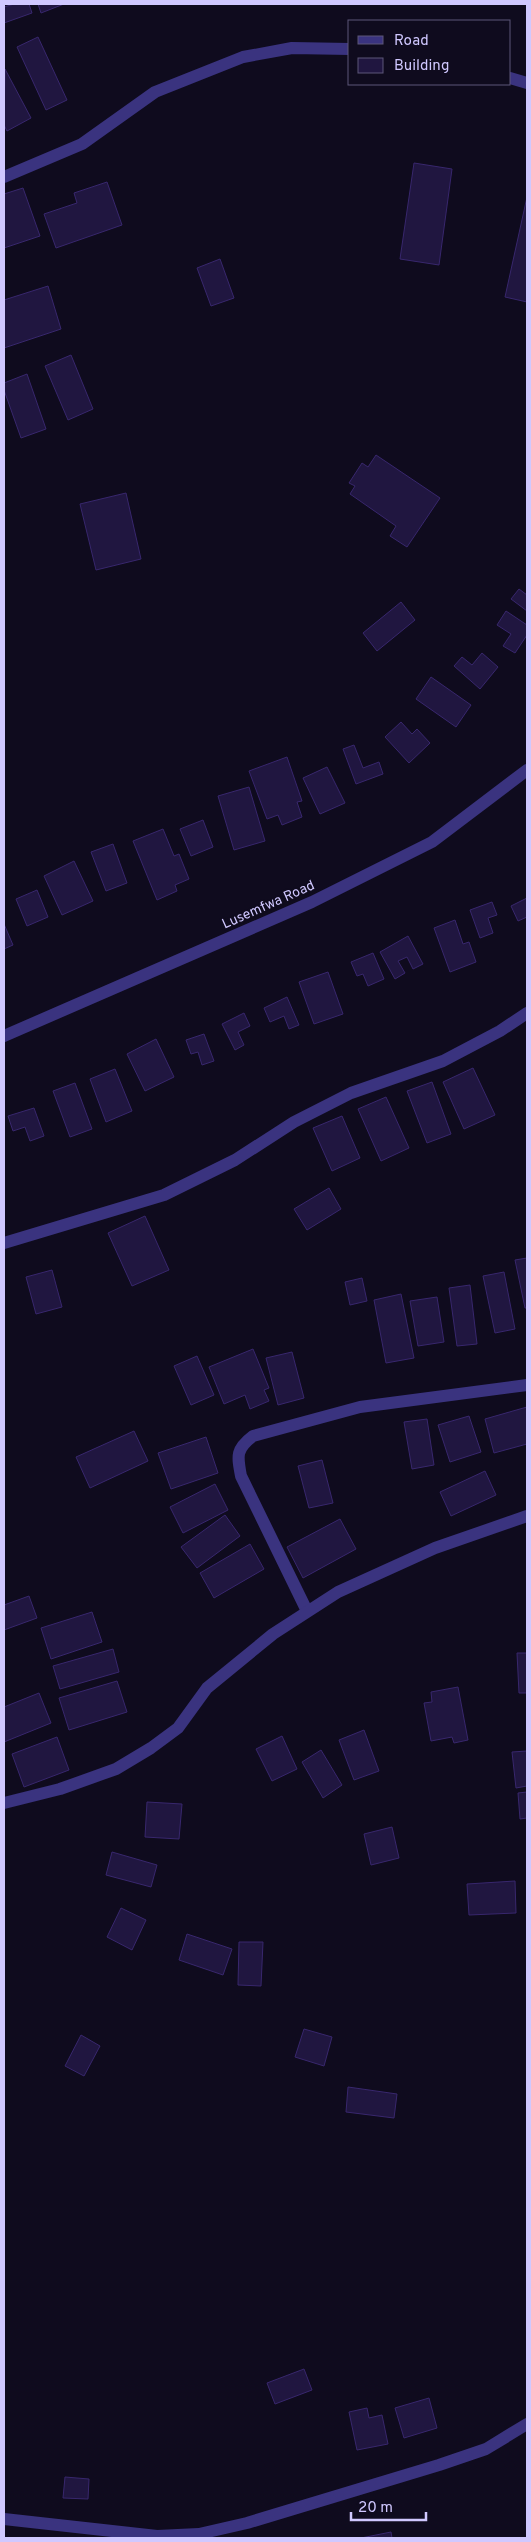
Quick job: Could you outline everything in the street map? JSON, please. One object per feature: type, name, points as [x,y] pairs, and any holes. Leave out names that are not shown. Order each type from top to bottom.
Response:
[{"type":"street","points":[[4,177],[82,144],[155,92],[243,57],[292,48],[348,49]]},
{"type":"street","points":[[511,78],[527,83]]},
{"type":"street","name":"Lusemfwa Road","points":[[4,1036],[312,902],[432,842],[527,770]]},
{"type":"street","points":[[4,1243],[164,1195],[235,1160],[294,1122],[351,1093],[443,1061],[500,1031],[527,1013]]},
{"type":"street","points":[[308,1612],[241,1476],[237,1456],[242,1444],[253,1436],[360,1407],[527,1385]]},
{"type":"street","points":[[4,1803],[60,1789],[116,1769],[151,1748],[178,1728],[207,1688],[273,1634],[338,1592],[435,1548],[527,1516]]},
{"type":"street","points":[[4,2519],[101,2534],[157,2536],[190,2534],[247,2523],[455,2460],[486,2449],[527,2424]]},
{"type":"building","points":[[14,4],[29,4],[32,13],[4,23],[4,7]]},
{"type":"building","points":[[38,4],[64,4],[41,13]]},
{"type":"building","points":[[38,37],[67,100],[46,110],[17,47]]},
{"type":"building","points":[[5,69],[31,118],[7,131],[4,125]]},
{"type":"building","points":[[414,163],[452,169],[439,265],[400,259]]},
{"type":"building","points":[[107,182],[122,225],[56,248],[44,214],[77,203],[74,193]]},
{"type":"building","points":[[23,188],[40,236],[4,248],[4,194]]},
{"type":"building","points":[[527,197],[527,302],[505,297]]},
{"type":"building","points":[[220,259],[234,298],[211,306],[197,268]]},
{"type":"building","points":[[48,286],[61,329],[4,348],[4,300]]},
{"type":"building","points":[[71,355],[93,409],[68,420],[45,366]]},
{"type":"building","points":[[27,374],[46,429],[21,438],[4,390],[4,383]]},
{"type":"building","points":[[376,455],[440,498],[407,547],[390,536],[396,526],[350,494],[355,486],[349,483],[362,463],[368,467]]},
{"type":"building","points":[[126,493],[141,559],[96,570],[80,504]]},
{"type":"building","points":[[519,589],[527,595],[527,611],[511,599]]},
{"type":"building","points":[[401,602],[415,620],[377,651],[363,633]]},
{"type":"building","points":[[506,611],[527,625],[527,635],[515,653],[503,646],[511,634],[497,625]]},
{"type":"building","points":[[482,653],[498,667],[480,689],[454,666],[462,657],[472,665]]},
{"type":"building","points":[[431,677],[471,705],[456,727],[416,699]]},
{"type":"building","points":[[401,722],[412,734],[417,729],[430,743],[409,763],[385,737]]},
{"type":"building","points":[[354,745],[363,768],[379,762],[383,774],[356,784],[343,749]]},
{"type":"building","points":[[287,757],[302,801],[297,802],[302,817],[282,825],[278,815],[267,819],[249,771]]},
{"type":"building","points":[[327,767],[345,803],[320,814],[303,778]]},
{"type":"building","points":[[249,787],[265,841],[234,850],[218,796]]},
{"type":"building","points":[[203,820],[213,847],[191,856],[180,829]]},
{"type":"building","points":[[163,829],[174,856],[179,854],[189,879],[175,885],[177,891],[157,900],[133,841]]},
{"type":"building","points":[[113,844],[127,883],[106,891],[91,852]]},
{"type":"building","points":[[74,861],[93,901],[62,915],[44,876]]},
{"type":"building","points":[[37,890],[48,917],[27,926],[16,899]]},
{"type":"building","points":[[527,898],[527,917],[518,921],[511,906]]},
{"type":"building","points":[[492,902],[497,915],[488,918],[493,933],[480,938],[470,910]]},
{"type":"building","points":[[455,920],[463,944],[469,942],[476,962],[450,972],[434,928]]},
{"type":"building","points":[[4,924],[13,945],[4,949]]},
{"type":"building","points":[[408,936],[423,964],[413,969],[407,957],[398,961],[405,973],[395,979],[380,952]]},
{"type":"building","points":[[373,953],[384,979],[368,986],[363,974],[357,976],[351,962]]},
{"type":"building","points":[[328,972],[343,1014],[314,1024],[299,982]]},
{"type":"building","points":[[287,997],[299,1025],[289,1029],[284,1016],[270,1022],[264,1008]]},
{"type":"building","points":[[244,1013],[250,1026],[238,1032],[244,1045],[235,1050],[222,1024]]},
{"type":"building","points":[[204,1034],[214,1061],[202,1065],[198,1052],[191,1054],[186,1040]]},
{"type":"building","points":[[156,1039],[174,1077],[145,1091],[127,1054]]},
{"type":"building","points":[[473,1068],[495,1115],[464,1129],[443,1082]]},
{"type":"building","points":[[115,1069],[132,1111],[106,1122],[90,1079]]},
{"type":"building","points":[[432,1082],[451,1134],[427,1143],[407,1091]]},
{"type":"building","points":[[75,1083],[92,1129],[70,1137],[53,1091]]},
{"type":"building","points":[[386,1097],[409,1148],[381,1161],[358,1109]]},
{"type":"building","points":[[34,1108],[44,1136],[30,1141],[25,1127],[13,1131],[8,1116]]},
{"type":"building","points":[[342,1116],[360,1158],[332,1171],[313,1128]]},
{"type":"building","points":[[329,1188],[341,1209],[307,1230],[294,1209]]},
{"type":"building","points":[[145,1216],[169,1270],[132,1286],[108,1233]]},
{"type":"building","points":[[527,1258],[527,1308],[525,1308],[515,1260]]},
{"type":"building","points":[[52,1270],[62,1307],[36,1314],[26,1277]]},
{"type":"building","points":[[504,1272],[515,1329],[495,1333],[483,1276]]},
{"type":"building","points":[[362,1278],[367,1301],[350,1305],[345,1282]]},
{"type":"building","points":[[470,1285],[477,1344],[457,1346],[449,1288]]},
{"type":"building","points":[[401,1294],[414,1358],[386,1363],[374,1300]]},
{"type":"building","points":[[437,1297],[444,1342],[418,1346],[410,1301]]},
{"type":"building","points":[[253,1349],[269,1388],[264,1390],[269,1401],[250,1409],[245,1395],[224,1404],[209,1367]]},
{"type":"building","points":[[292,1352],[304,1398],[278,1405],[266,1358]]},
{"type":"building","points":[[197,1356],[214,1395],[191,1405],[174,1366]]},
{"type":"building","points":[[527,1407],[527,1444],[494,1453],[485,1419]]},
{"type":"building","points":[[469,1416],[481,1452],[450,1462],[438,1425]]},
{"type":"building","points":[[427,1419],[434,1465],[412,1469],[404,1422]]},
{"type":"building","points":[[134,1431],[148,1461],[90,1488],[76,1457]]},
{"type":"building","points":[[206,1437],[218,1473],[171,1489],[158,1453]]},
{"type":"building","points":[[322,1460],[333,1503],[309,1508],[298,1466]]},
{"type":"building","points":[[485,1471],[496,1495],[451,1516],[440,1492]]},
{"type":"building","points":[[215,1484],[228,1510],[183,1533],[170,1507]]},
{"type":"building","points":[[225,1515],[240,1536],[197,1568],[181,1547]]},
{"type":"building","points":[[340,1519],[356,1549],[303,1578],[287,1547]]},
{"type":"building","points":[[250,1544],[264,1569],[214,1598],[200,1573]]},
{"type":"building","points":[[29,1596],[37,1618],[4,1630],[4,1605]]},
{"type":"building","points":[[92,1612],[102,1642],[51,1659],[41,1628]]},
{"type":"building","points":[[113,1649],[119,1672],[60,1689],[53,1666]]},
{"type":"building","points":[[517,1653],[527,1653],[527,1693],[519,1693]]},
{"type":"building","points":[[117,1681],[127,1712],[69,1730],[59,1698]]},
{"type":"building","points":[[458,1687],[468,1740],[454,1743],[452,1737],[431,1741],[424,1703],[432,1702],[431,1692]]},
{"type":"building","points":[[39,1693],[51,1723],[4,1742],[4,1707]]},
{"type":"building","points":[[364,1730],[379,1771],[354,1780],[339,1740]]},
{"type":"building","points":[[282,1736],[297,1769],[272,1781],[256,1749]]},
{"type":"building","points":[[57,1737],[69,1770],[24,1787],[12,1754]]},
{"type":"building","points":[[321,1750],[342,1785],[323,1798],[302,1762]]},
{"type":"building","points":[[527,1751],[527,1786],[516,1788],[512,1752]]},
{"type":"building","points":[[527,1792],[527,1818],[520,1819],[518,1793]]},
{"type":"building","points":[[147,1802],[182,1804],[179,1839],[145,1837]]},
{"type":"building","points":[[392,1827],[399,1858],[371,1865],[364,1834]]},
{"type":"building","points":[[112,1852],[157,1865],[151,1887],[106,1875]]},
{"type":"building","points":[[515,1881],[516,1913],[469,1915],[467,1884]]},
{"type":"building","points":[[121,1908],[146,1920],[132,1950],[107,1937]]},
{"type":"building","points":[[187,1934],[232,1949],[223,1975],[179,1960]]},
{"type":"building","points":[[239,1942],[263,1942],[261,1986],[238,1985]]},
{"type":"building","points":[[304,2029],[332,2037],[324,2066],[295,2057]]},
{"type":"building","points":[[81,2035],[100,2046],[84,2076],[65,2066]]},
{"type":"building","points":[[348,2087],[397,2094],[394,2118],[346,2112]]},
{"type":"building","points":[[304,2369],[312,2390],[275,2404],[267,2383]]},
{"type":"building","points":[[429,2398],[437,2428],[404,2438],[395,2408]]},
{"type":"building","points":[[367,2408],[369,2418],[382,2415],[388,2444],[357,2450],[349,2412]]},
{"type":"building","points":[[65,2477],[89,2479],[88,2499],[63,2498]]},
{"type":"building","points":[[391,2532],[392,2538],[361,2538]]}]
